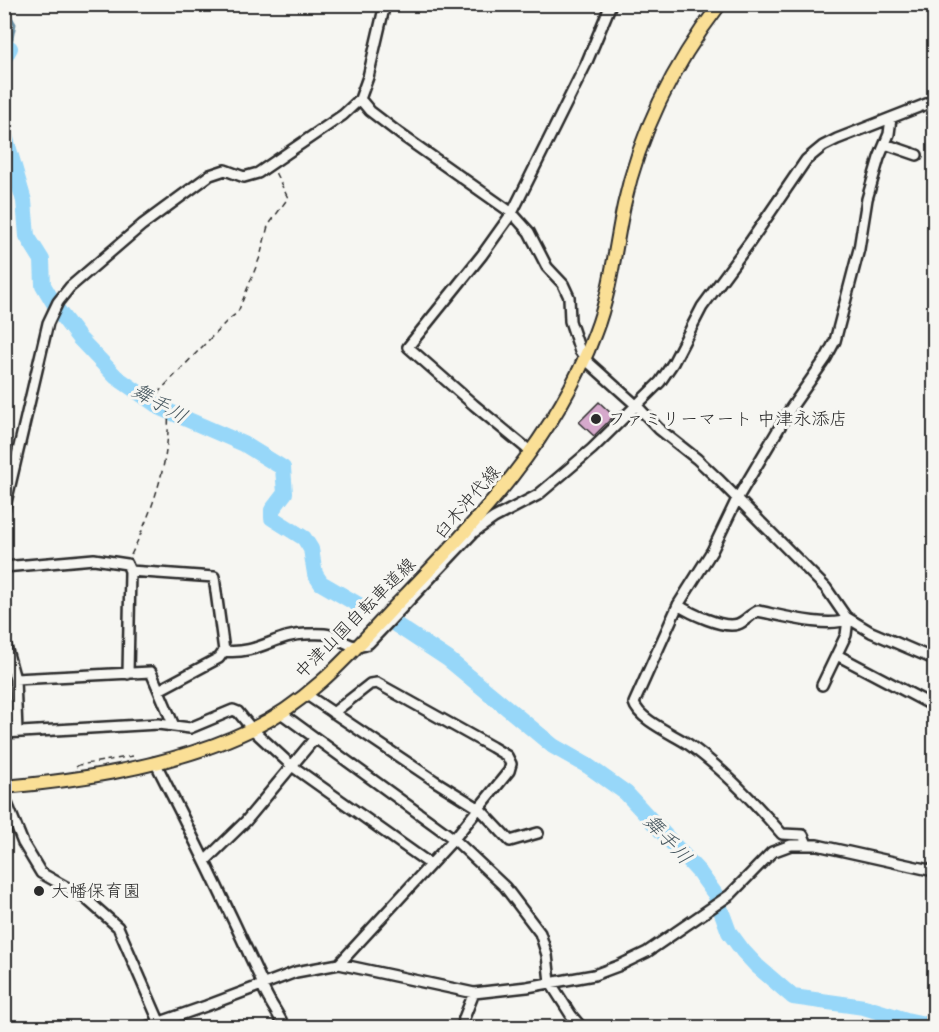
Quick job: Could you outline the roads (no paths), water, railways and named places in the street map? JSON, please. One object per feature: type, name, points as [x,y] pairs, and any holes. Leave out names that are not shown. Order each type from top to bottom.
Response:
[{"type":"main road","name":"臼木沖代線","points":[[4,787],[106,774],[155,762],[252,729],[281,713],[307,695],[357,647],[472,525],[531,452],[565,399],[585,358],[602,316],[624,202],[647,130],[679,65],[701,29],[720,4]]},
{"type":"street","points":[[4,511],[48,323],[58,302],[70,287],[142,225],[210,175],[225,170],[244,177],[258,172],[343,115],[360,99],[368,77],[385,4]]},
{"type":"street","points":[[531,452],[408,347],[482,255],[512,213],[586,64],[611,4]]},
{"type":"street","points":[[360,99],[370,111],[400,135],[512,213],[529,232],[547,267],[563,284],[569,297],[570,321],[580,351],[585,358],[659,429],[697,459],[826,588],[848,619],[871,632],[934,659]]},
{"type":"street","points":[[224,651],[252,650],[286,636],[299,634],[327,634],[357,647],[369,643],[474,532],[494,518],[538,495],[592,450],[668,372],[702,306],[750,242],[806,160],[830,142],[934,101]]},
{"type":"street","points":[[807,844],[803,835],[782,834],[755,803],[690,746],[645,718],[636,709],[635,697],[678,605],[712,551],[737,499],[791,408],[826,358],[835,341],[859,249],[867,200],[890,131],[891,118]]},
{"type":"street","points":[[885,144],[917,155]]},
{"type":"street","points":[[4,567],[94,559],[128,567],[214,577],[224,651],[219,658],[159,690]]},
{"type":"street","points":[[128,567],[128,674]]},
{"type":"street","points":[[678,605],[699,616],[734,625],[758,611],[829,623],[848,619]]},
{"type":"street","points":[[822,685],[846,635],[848,619]]},
{"type":"street","points":[[4,639],[15,679],[17,732]]},
{"type":"street","points":[[837,655],[928,703],[934,703]]},
{"type":"street","points":[[15,679],[151,672],[174,726]]},
{"type":"street","points":[[333,713],[370,684],[377,683],[453,723],[507,756],[511,764],[509,771],[480,809],[339,964]]},
{"type":"street","points":[[307,695],[480,809],[510,841],[538,833]]},
{"type":"street","points":[[4,733],[158,724],[190,728],[233,710],[238,712],[252,729],[292,766],[430,864]]},
{"type":"street","points":[[281,713],[454,839],[505,887],[540,933],[547,955],[550,982],[571,1015],[584,1027]]},
{"type":"street","points":[[205,861],[246,821],[315,738]]},
{"type":"street","points":[[155,762],[285,1028]]},
{"type":"street","points":[[4,787],[5,802],[23,843],[41,873],[84,897],[118,927],[161,1024]]},
{"type":"street","points":[[142,1028],[161,1024],[296,972],[339,964],[474,993],[527,987],[594,975],[647,952],[730,895],[772,852],[791,845],[807,844],[934,871]]},
{"type":"street","points":[[463,1028],[464,1018],[474,993]]},
{"type":"waterway","points":[[4,5],[15,24],[10,48]]},
{"type":"waterway","name":"舞手川","points":[[4,59],[10,48]]},
{"type":"waterway","name":"舞手川","points":[[4,132],[24,201],[27,236],[42,260],[43,285],[59,312],[79,338],[116,377],[161,408],[244,444],[283,468],[285,493],[272,510],[272,518],[304,538],[311,549],[315,574],[321,583],[364,608]]},
{"type":"waterway","name":"舞手川","points":[[395,624],[448,659],[553,746],[588,766],[626,793],[699,872],[715,894],[729,932],[743,951],[793,997],[864,1007],[934,1026]]},
{"type":"place","name":"ファミリーマート 中津永添店","points":[[596,419]]},
{"type":"place","name":"大幡保育園","points":[[39,891]]}]
